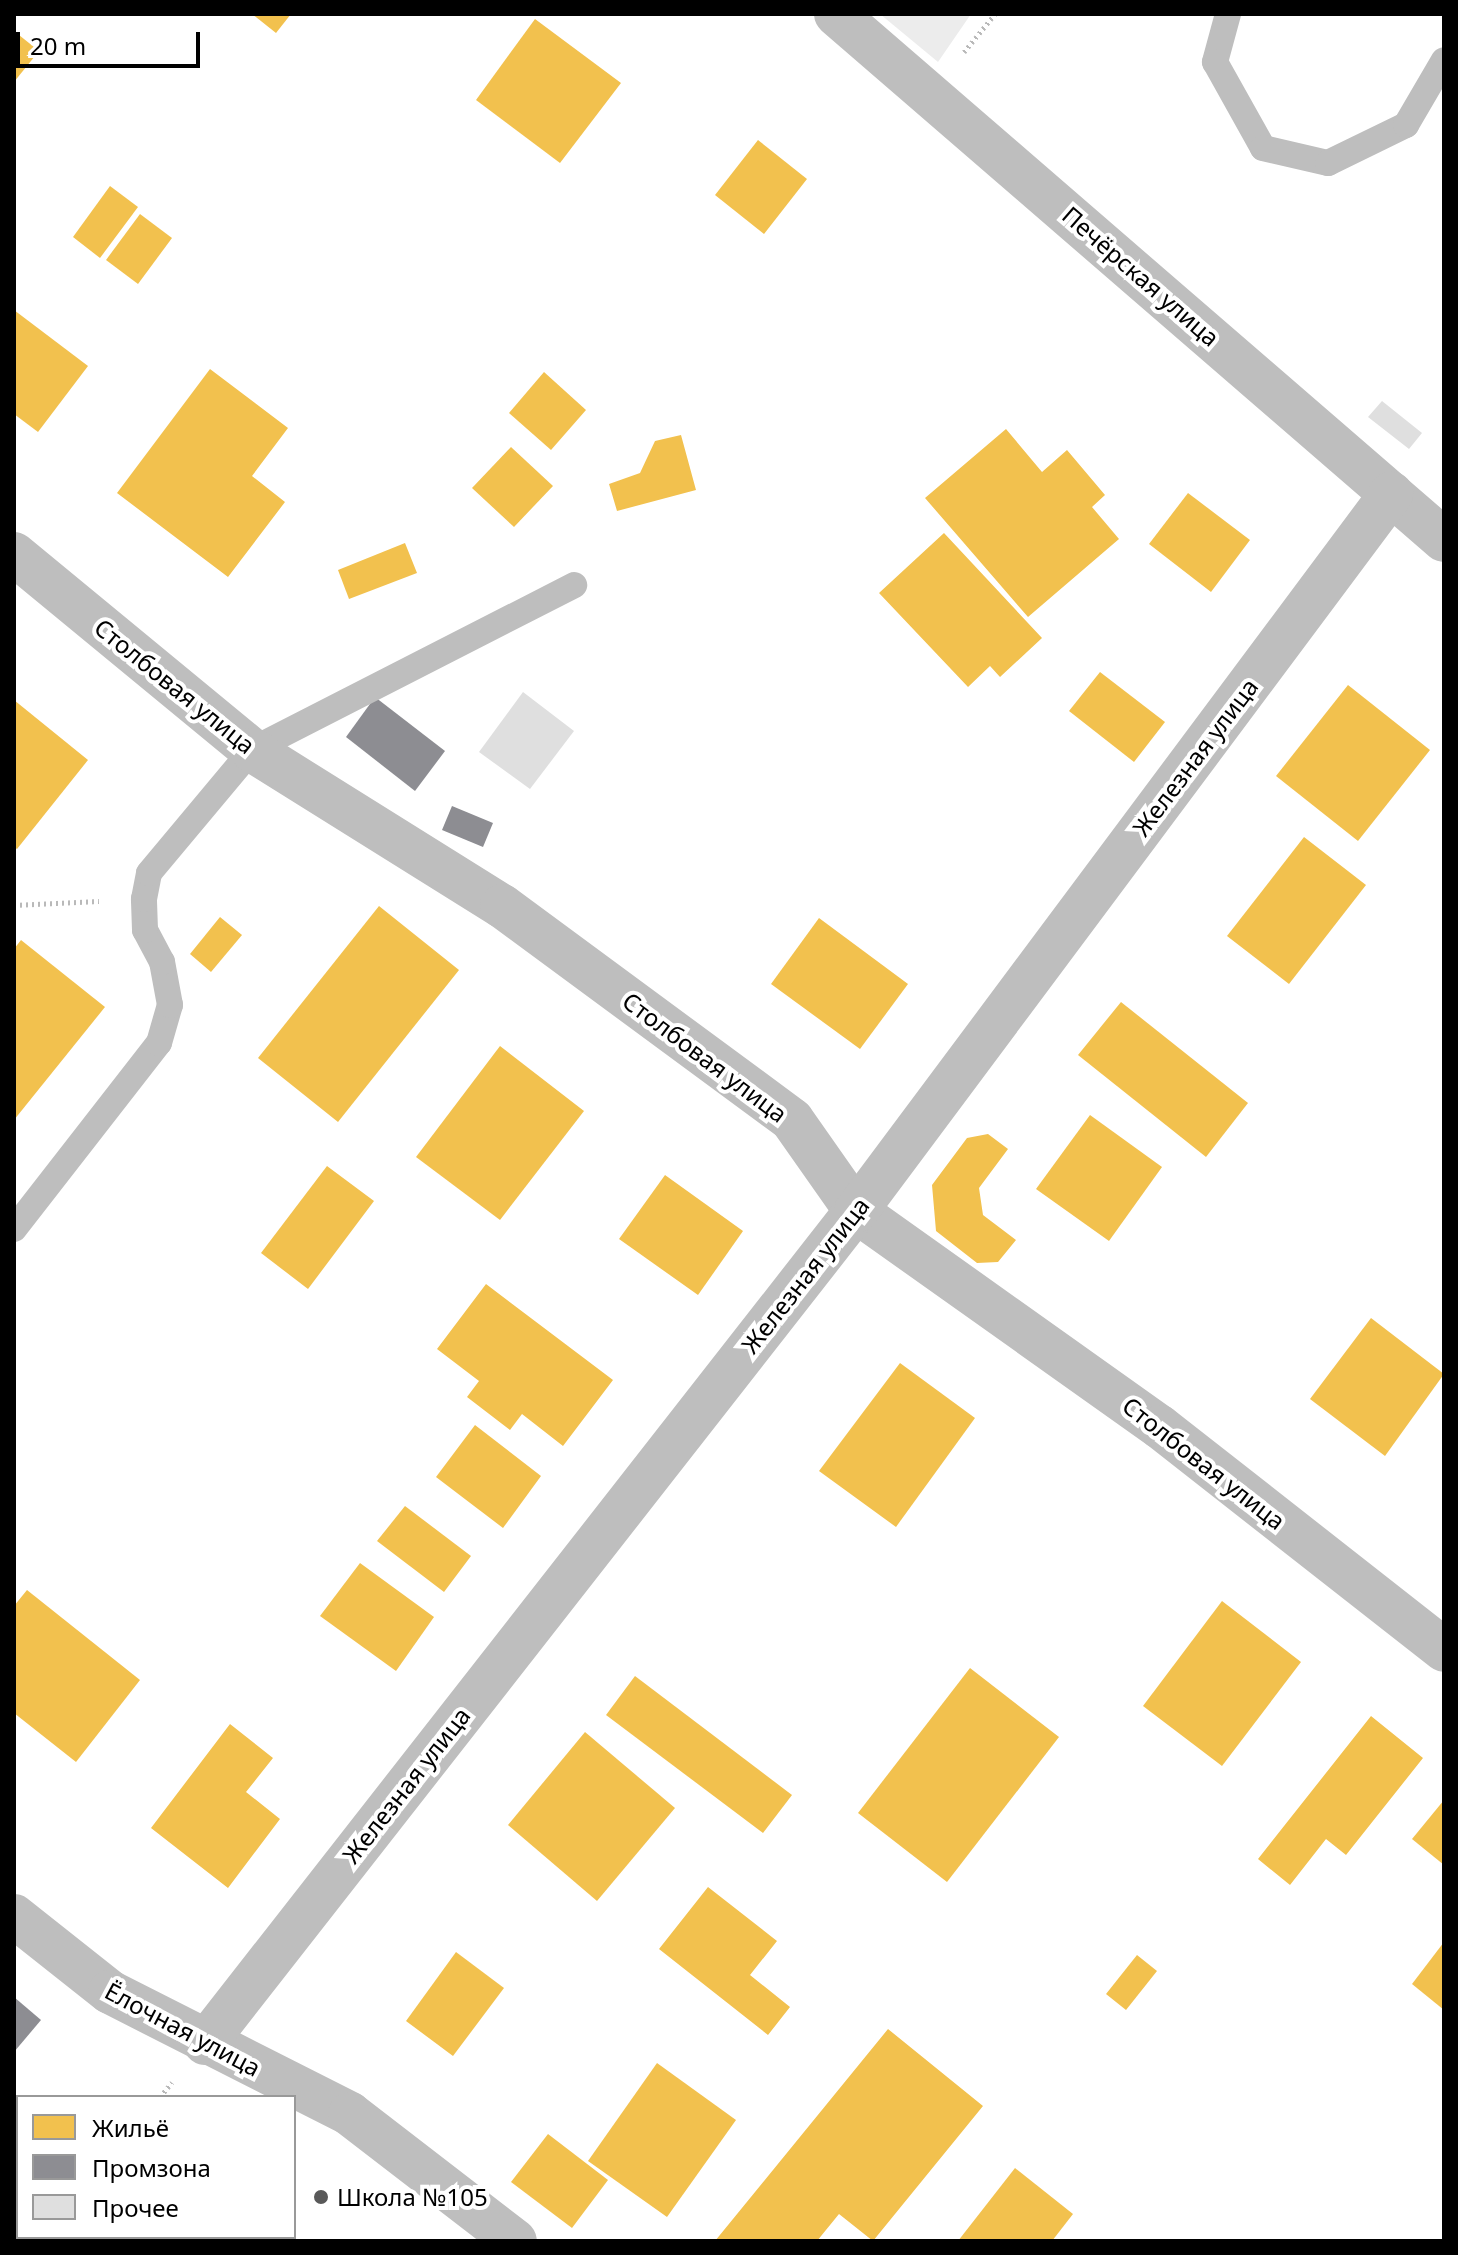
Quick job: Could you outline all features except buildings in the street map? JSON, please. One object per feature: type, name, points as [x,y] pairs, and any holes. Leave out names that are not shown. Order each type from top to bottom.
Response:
[{"type":"street","name":"Печёрская улица","points":[[836,14],[1444,540]]},
{"type":"street","name":"Железная улица","points":[[205,2043],[856,1211],[1391,494]]},
{"type":"street","name":"Столбовая улица","points":[[14,554],[252,750],[502,906],[792,1120],[856,1211],[1160,1427],[1444,1650]]},
{"type":"street","name":"Ёлочная улица","points":[[14,1916],[110,1992],[205,2043],[350,2114],[515,2241]]},
{"type":"lane","points":[[1228,14],[1215,62],[1263,148],[1328,163],[1406,125],[1444,60]]},
{"type":"lane","points":[[14,1229],[159,1043],[170,1005],[162,962],[145,930],[144,899],[149,873],[252,750],[574,585]]},
{"type":"path","points":[[14,905],[144,899]]},
{"type":"shaded area","points":[[880,14],[971,14],[938,62]]},
{"type":"place","name":"Школа №105","points":[[321,2197]]}]
